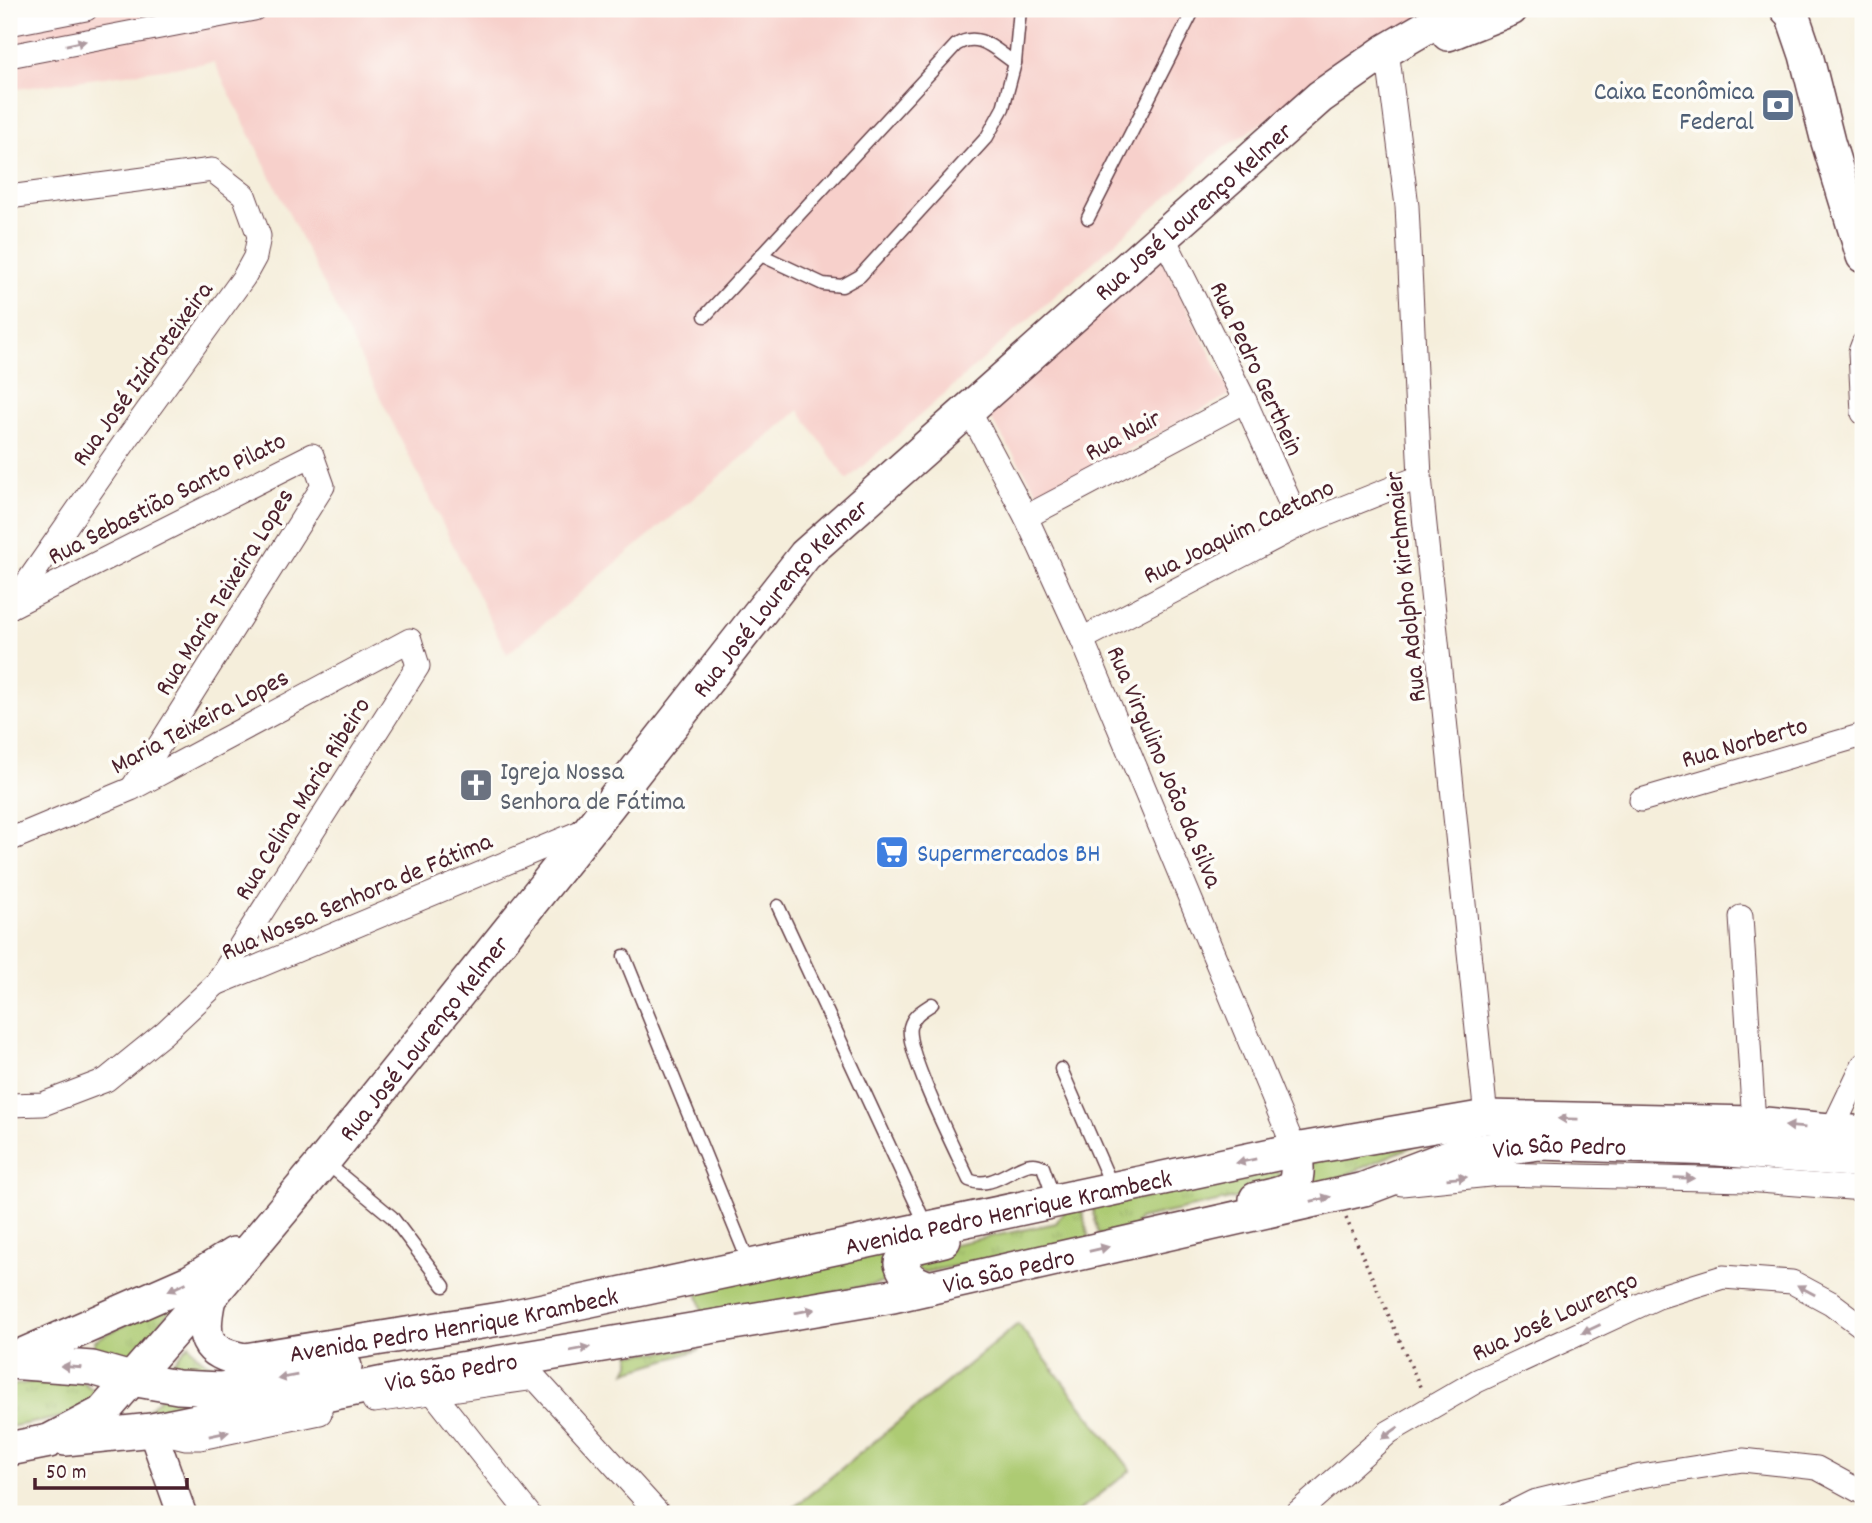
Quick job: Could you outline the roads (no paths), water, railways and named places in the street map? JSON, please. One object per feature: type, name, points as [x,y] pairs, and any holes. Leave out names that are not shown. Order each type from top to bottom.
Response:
[{"type":"main road","name":"Rua José Lourenço Kelmer","points":[[9,1449],[49,1441],[102,1413],[185,1318],[209,1298],[324,1161],[591,828],[804,555],[1320,97],[1391,48],[1430,25],[1469,9]]},
{"type":"main road","name":"Rua José Lourenço Kelmer","points":[[1391,48],[1437,39],[1510,9]]},
{"type":"main road","points":[[1787,9],[1792,14],[1806,55],[1828,142],[1863,256]]},
{"type":"main road","name":"Avenida Pedro Henrique Krambeck","points":[[209,1298],[204,1322],[209,1344],[216,1352],[245,1360],[506,1318],[1295,1150],[1486,1117],[1754,1123],[1847,1132]]},
{"type":"main road","name":"Via São Pedro","points":[[152,1430],[419,1376],[893,1296],[1350,1192],[1455,1154],[1540,1143],[1717,1149],[1863,1161]]},
{"type":"main road","points":[[1138,1240],[1148,1226],[1285,1192],[1298,1178],[1295,1150]]},
{"type":"main road","points":[[929,1288],[905,1276],[901,1263],[911,1248],[1049,1214],[1055,1202]]},
{"type":"main road","name":"Rua José Lourenço Kelmer","points":[[9,1362],[191,1281],[257,1239]]},
{"type":"main road","name":"Via São Pedro","points":[[9,1362],[92,1368],[131,1379],[178,1387],[221,1389],[613,1318],[651,1302],[684,1282]]},
{"type":"main road","points":[[535,1378],[598,1368],[609,1363],[622,1342]]},
{"type":"main road","points":[[49,1441],[152,1430]]},
{"type":"street","points":[[9,24],[86,9]]},
{"type":"street","points":[[9,56],[205,13],[254,9]]},
{"type":"street","name":"Rua Adolpho Kirchmaier","points":[[1391,48],[1407,206],[1420,477],[1486,1117]]},
{"type":"street","name":"Rua José Izidroteixeira","points":[[9,197],[212,170],[244,195],[259,236],[255,257],[244,277],[9,608]]},
{"type":"street","name":"Rua Pedro Gerthein","points":[[1163,236],[1245,401],[1300,525]]},
{"type":"street","points":[[1863,344],[1860,352],[1863,413]]},
{"type":"street","name":"Rua Nair","points":[[1026,517],[1245,401]]},
{"type":"street","name":"Rua Virgulino João da Silva","points":[[969,410],[1026,517],[1083,639],[1295,1150]]},
{"type":"street","name":"Rua Sebastião Santo Pilato","points":[[9,608],[312,455]]},
{"type":"street","name":"Rua Maria Teixeira Lopes","points":[[131,789],[323,486],[312,455]]},
{"type":"street","name":"Rua Joaquim Caetano","points":[[1083,639],[1300,525],[1420,477]]},
{"type":"street","name":"Maria Teixeira Lopes","points":[[9,840],[131,789],[410,639]]},
{"type":"street","name":"Rua Celina Maria Ribeiro","points":[[216,984],[418,666],[410,639]]},
{"type":"street","name":"Rua Norberto","points":[[1641,800],[1863,735]]},
{"type":"street","name":"Rua Nossa Senhora de Fátima","points":[[9,1105],[43,1104],[106,1080],[164,1033],[216,984],[591,828]]},
{"type":"street","points":[[1741,917],[1754,1123]]},
{"type":"street","points":[[1847,1132],[1863,1065]]},
{"type":"street","points":[[1350,1192],[1499,1174],[1746,1180],[1863,1189]]},
{"type":"street","name":"Rua José Lourenço","points":[[1296,1514],[1389,1432],[1477,1381],[1658,1297],[1723,1277],[1792,1282],[1831,1303],[1863,1327]]},
{"type":"street","points":[[152,1430],[186,1438],[200,1438],[395,1396],[433,1394],[535,1378],[659,1514]]},
{"type":"street","points":[[433,1394],[529,1514]]},
{"type":"street","points":[[152,1430],[182,1514]]},
{"type":"street","points":[[1510,1514],[1533,1502],[1641,1476],[1743,1460],[1818,1468],[1863,1493]]},
{"type":"lane","points":[[761,255],[824,284],[842,286],[860,276],[986,137],[1003,108],[1015,63],[1020,9]]},
{"type":"lane","points":[[1088,218],[1194,9]]},
{"type":"lane","points":[[705,316],[956,45],[967,38],[979,39],[1015,63]]},
{"type":"lane","points":[[778,906],[928,1229]]},
{"type":"lane","points":[[624,956],[751,1267]]},
{"type":"lane","points":[[932,1004],[914,1018],[910,1028],[910,1044],[969,1180],[980,1183],[1003,1177],[1031,1162],[1038,1163],[1043,1167],[1055,1202]]},
{"type":"lane","points":[[1061,1069],[1114,1189]]},
{"type":"lane","points":[[324,1161],[392,1217],[444,1286]]},
{"type":"place","name":"Caixa Econômica Federal","points":[[1778,105]]},
{"type":"place","name":"Igreja Nossa Senhora de Fátima","points":[[476,785]]},
{"type":"place","name":"Supermercados BH","points":[[892,852]]}]
